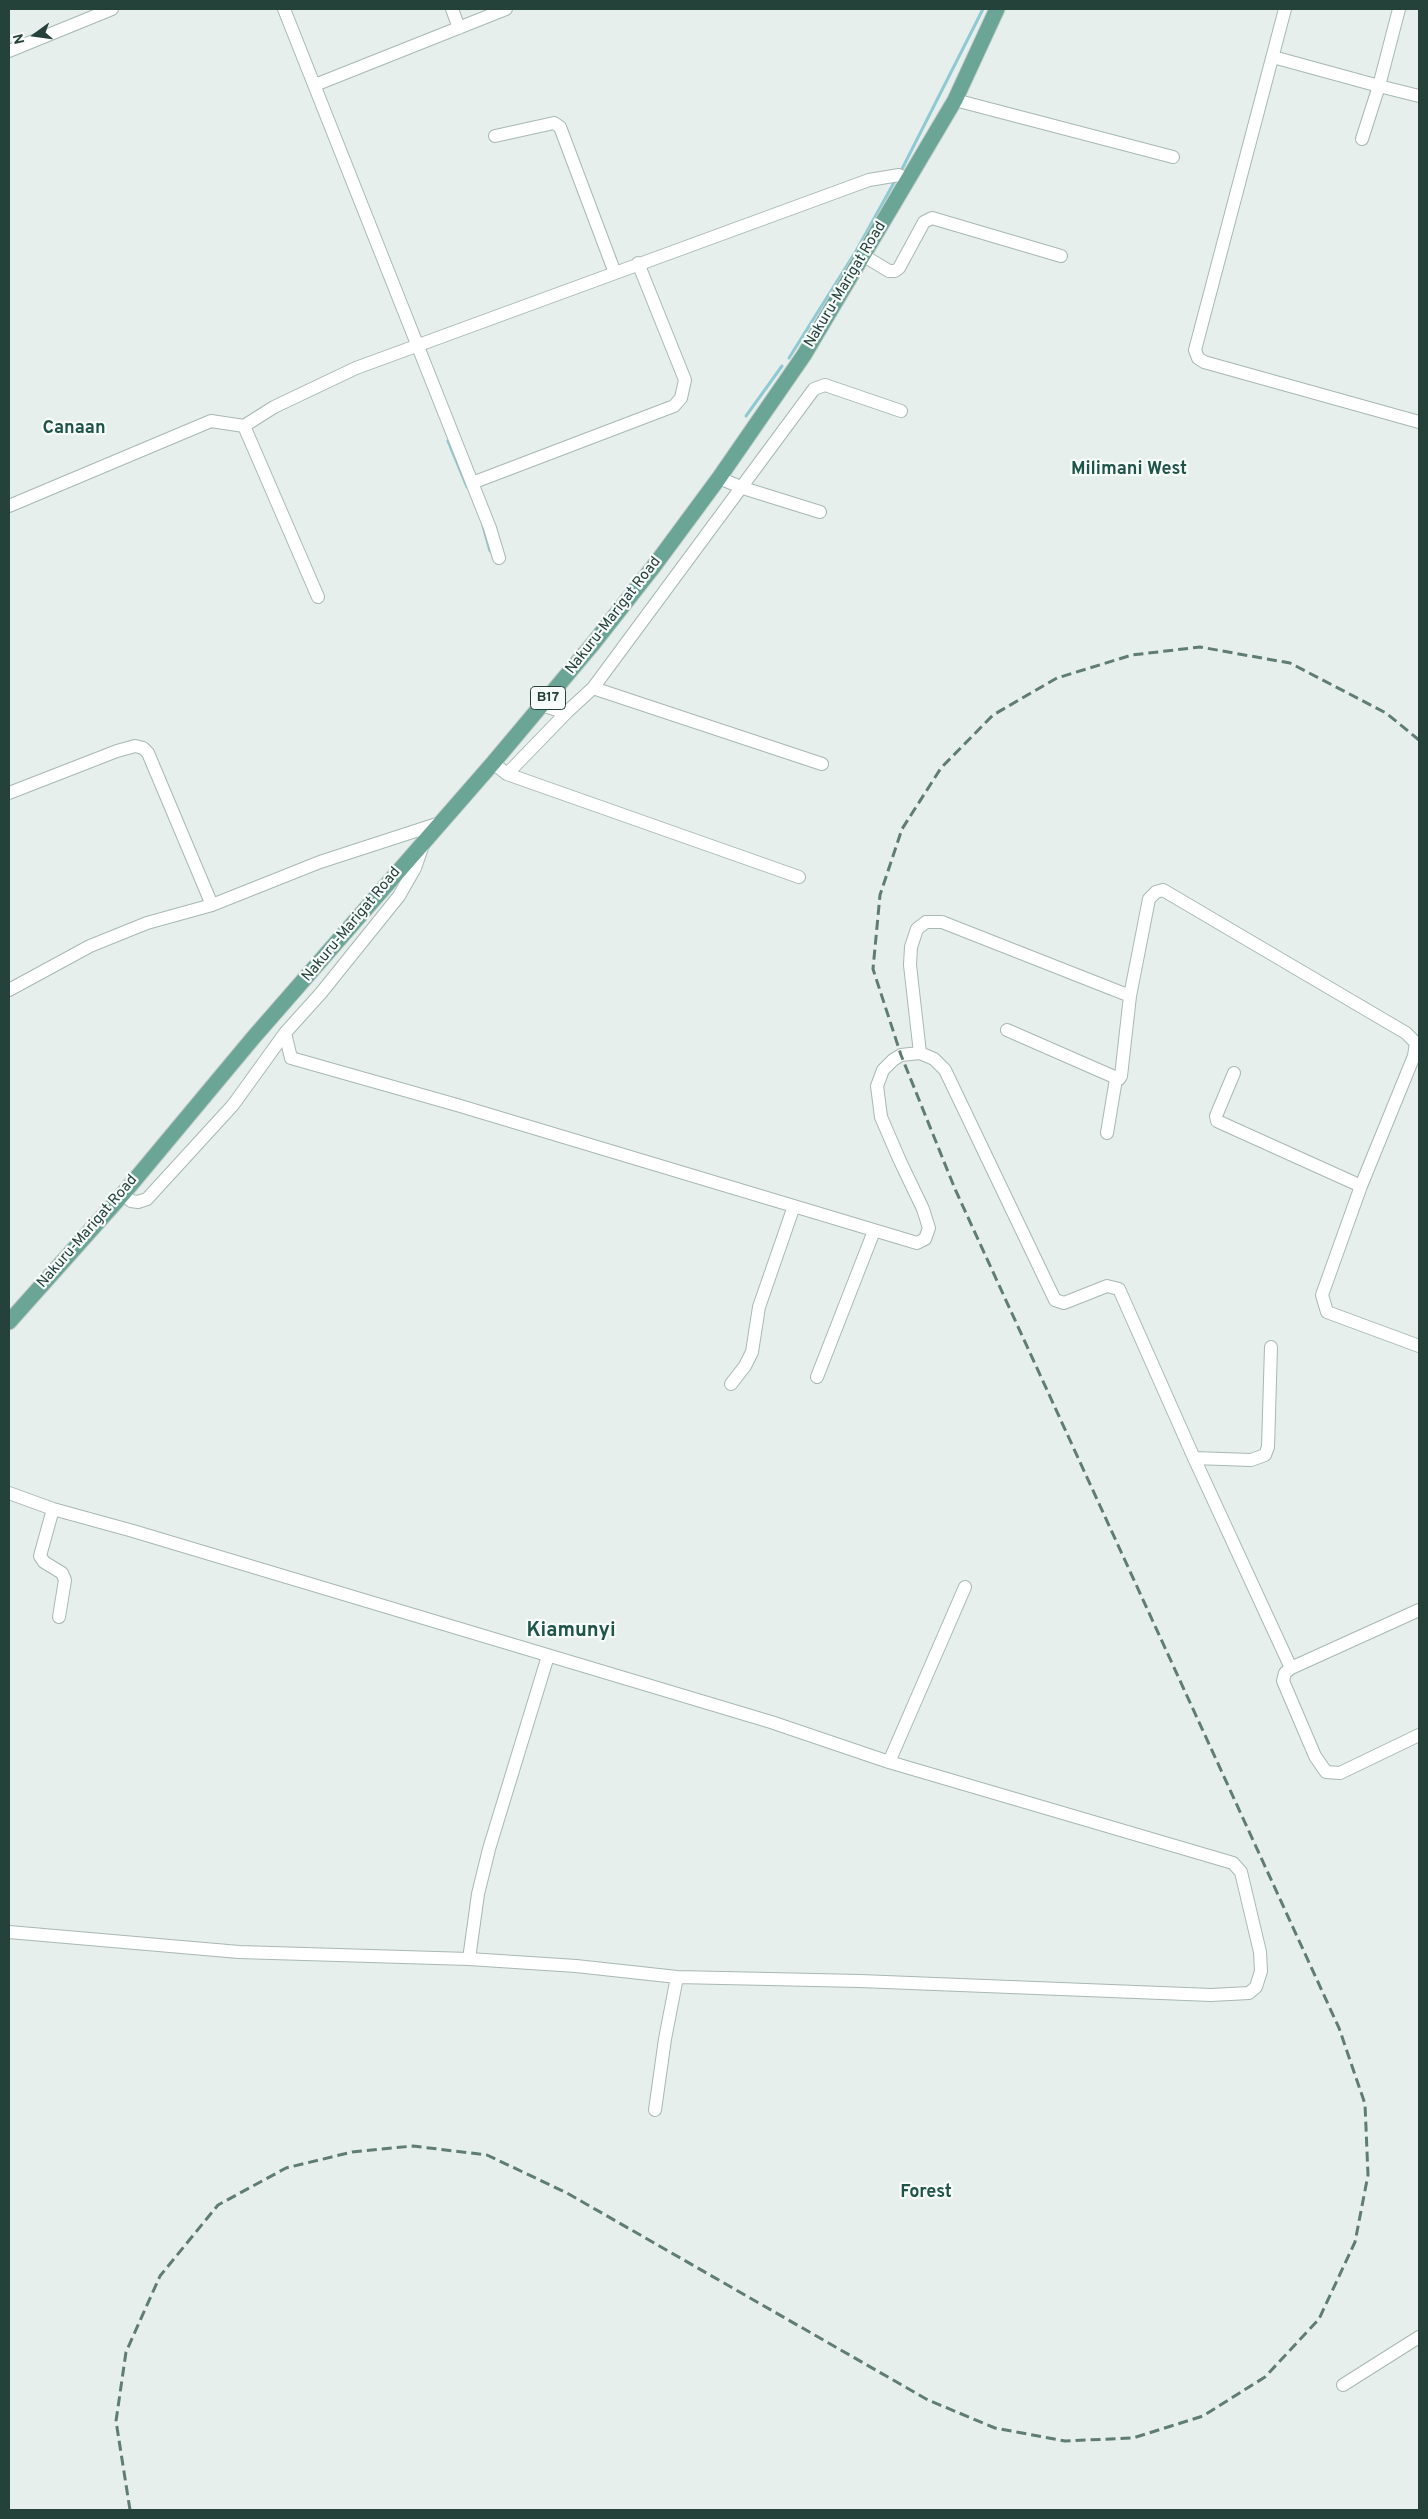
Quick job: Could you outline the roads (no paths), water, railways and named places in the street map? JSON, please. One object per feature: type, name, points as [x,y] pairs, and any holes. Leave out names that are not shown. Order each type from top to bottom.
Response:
[{"type":"main road","name":"Nakuru-Marigat Road","points":[[9,1322],[123,1194],[426,838],[493,763],[654,566],[719,478],[804,355],[956,100],[997,9]]},
{"type":"street","points":[[9,51],[112,9]]},
{"type":"street","points":[[284,9],[416,346],[472,483],[499,558]]},
{"type":"street","points":[[452,9],[460,28]]},
{"type":"street","points":[[315,85],[506,9]]},
{"type":"street","points":[[1285,9],[1195,350],[1198,358],[1204,362],[1419,422]]},
{"type":"street","points":[[1362,139],[1399,9]]},
{"type":"street","points":[[1273,57],[1419,96]]},
{"type":"street","points":[[956,100],[1173,157]]},
{"type":"street","points":[[495,136],[554,123],[560,127],[615,273]]},
{"type":"street","points":[[9,506],[211,421],[244,426],[274,407],[356,368],[638,263],[869,180],[899,175],[909,180]]},
{"type":"street","points":[[864,256],[889,271],[895,271],[924,222],[932,218],[1061,256]]},
{"type":"street","points":[[472,483],[674,406],[681,398],[685,380],[638,263]]},
{"type":"street","points":[[508,774],[568,711],[593,688],[743,488],[814,389],[825,384],[901,411]]},
{"type":"street","points":[[244,426],[318,597]]},
{"type":"street","points":[[719,478],[743,488],[820,512]]},
{"type":"street","points":[[593,688],[822,764]]},
{"type":"street","points":[[542,705],[560,711],[568,711]]},
{"type":"street","points":[[9,793],[117,751],[135,746],[143,748],[148,752],[212,905]]},
{"type":"street","points":[[493,763],[508,774],[799,877]]},
{"type":"street","points":[[9,990],[90,946],[147,923],[212,905],[320,862],[440,823]]},
{"type":"street","points":[[123,1194],[131,1201],[138,1202],[147,1199],[233,1105],[285,1033],[321,993],[399,896],[415,868],[426,838]]},
{"type":"street","points":[[1107,1133],[1116,1079],[1121,1076],[1130,996],[1149,899],[1156,892],[1163,890],[1412,1038],[1416,1043],[1414,1056],[1361,1186],[1322,1295],[1323,1303],[1328,1312],[1419,1346]]},
{"type":"street","points":[[920,1053],[910,965],[911,946],[917,929],[926,922],[942,922],[1130,996]]},
{"type":"street","points":[[1006,1030],[1116,1079]]},
{"type":"street","points":[[285,1033],[292,1058]]},
{"type":"street","points":[[272,1053],[457,1105],[917,1244],[925,1239],[930,1228],[924,1209],[900,1161],[882,1117],[877,1086],[883,1070],[901,1055],[920,1053],[934,1059],[945,1070],[1054,1300],[1064,1303],[1107,1286],[1119,1289],[1194,1458],[1291,1668]]},
{"type":"street","points":[[1234,1073],[1216,1116],[1217,1121],[1221,1125],[1361,1186]]},
{"type":"street","points":[[731,1384],[745,1366],[752,1352],[759,1307],[794,1206]]},
{"type":"street","points":[[817,1377],[874,1231]]},
{"type":"street","points":[[1194,1458],[1251,1460],[1265,1455],[1268,1447],[1271,1347]]},
{"type":"street","points":[[9,1493],[53,1509],[133,1531],[772,1722],[889,1762],[1234,1863],[1241,1872],[1260,1952],[1261,1971],[1256,1987],[1246,1994],[1212,1995],[860,1981],[677,1977],[576,1966],[469,1959],[239,1952],[9,1932]]},
{"type":"street","points":[[53,1509],[40,1556],[44,1562],[62,1573],[65,1580],[59,1617]]},
{"type":"street","points":[[889,1762],[965,1587]]},
{"type":"street","points":[[1419,1610],[1291,1668],[1285,1673],[1283,1681],[1315,1756],[1326,1772],[1340,1772],[1419,1735]]},
{"type":"street","points":[[469,1959],[478,1894],[489,1849],[548,1656]]},
{"type":"street","points":[[656,2110],[665,2040],[677,1977]]},
{"type":"street","points":[[1343,2385],[1419,2337]]},
{"type":"waterway","points":[[902,169],[983,9]]},
{"type":"waterway","points":[[789,358],[856,251],[896,179]]},
{"type":"waterway","points":[[746,416],[782,366]]},
{"type":"waterway","points":[[448,441],[467,487]]},
{"type":"waterway","points":[[483,526],[490,551]]},
{"type":"railway","points":[[130,2510],[116,2421],[126,2352],[160,2276],[218,2205],[286,2168],[352,2152],[413,2146],[487,2155],[567,2193],[928,2400],[995,2428],[1065,2441],[1133,2438],[1203,2416],[1265,2377],[1319,2319],[1355,2242],[1368,2175],[1365,2104],[1339,2028],[955,1189],[901,1055],[873,969],[880,895],[902,829],[941,768],[993,715],[1057,678],[1132,655],[1200,647],[1290,663],[1386,713],[1419,740]]},
{"type":"district","name":"Canaan","points":[[74,429]]},
{"type":"district","name":"Milimani West","points":[[1129,470]]},
{"type":"district","name":"Kiamunyi","points":[[571,1632]]},
{"type":"district","name":"Forest","points":[[926,2193]]}]
